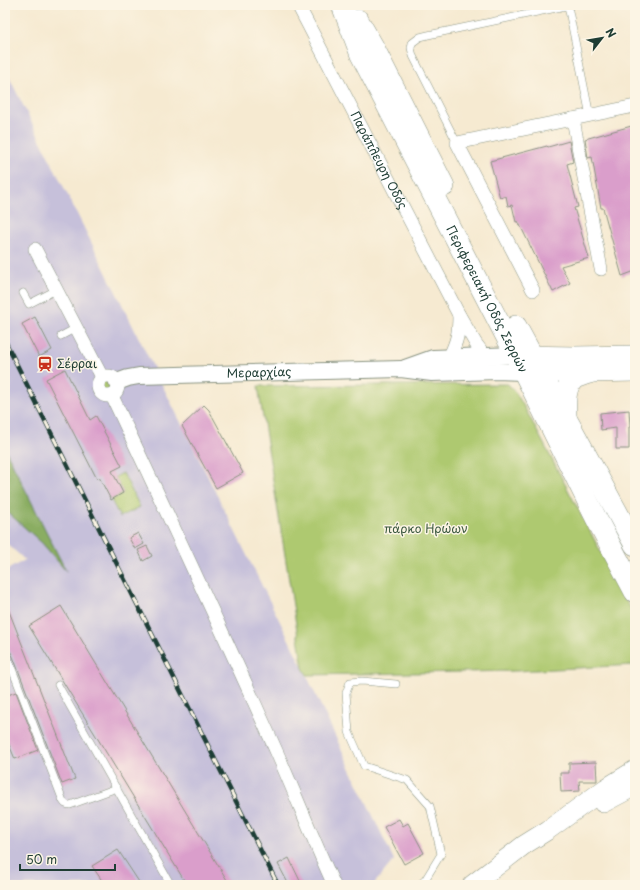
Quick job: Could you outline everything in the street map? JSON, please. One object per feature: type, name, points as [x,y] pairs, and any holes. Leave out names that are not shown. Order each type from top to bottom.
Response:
[{"type":"main road","name":"Περιφερειακή Οδός Σερρών","points":[[342,5],[361,55],[528,363],[566,418],[635,545]]},
{"type":"main road","name":"Περιφερειακή Οδός Σερρών","points":[[347,5],[374,48],[502,299],[528,363],[596,518],[635,592]]},
{"type":"main road","name":"Μεραρχίας","points":[[528,363],[575,356],[635,355]]},
{"type":"main road","name":"Μεραρχίας","points":[[528,363],[589,373],[635,372]]},
{"type":"main road","points":[[566,418],[566,392],[569,384],[576,378],[589,373]]},
{"type":"main road","points":[[472,885],[524,845],[548,830],[606,788],[635,770]]},
{"type":"main road","points":[[548,830],[635,786]]},
{"type":"street","name":"Παράπλευρη Οδός","points":[[298,5],[459,315],[476,344],[486,356]]},
{"type":"street","points":[[533,290],[457,143],[635,106]]},
{"type":"street","points":[[573,119],[601,269]]},
{"type":"street","points":[[34,249],[76,328],[111,385],[334,885]]},
{"type":"street","points":[[449,358],[459,330],[459,315]]},
{"type":"street","name":"Μεραρχίας","points":[[401,369],[433,358],[486,356],[528,363]]},
{"type":"street","name":"Μεραρχίας","points":[[111,385],[128,378],[139,376],[401,369],[432,373],[497,371],[528,363]]},
{"type":"lane","points":[[457,143],[413,56],[411,48],[412,42],[420,37],[428,35],[569,5],[590,116]]},
{"type":"lane","points":[[23,293],[28,304],[56,290]]},
{"type":"lane","points":[[61,336],[76,328]]},
{"type":"lane","points":[[5,653],[64,804],[70,805],[117,788]]},
{"type":"lane","points":[[396,684],[362,681],[350,682],[346,693],[349,732],[364,766],[407,780],[431,807],[441,854],[425,880],[419,885]]},
{"type":"lane","points":[[58,685],[172,885]]},
{"type":"shaded area","points":[[5,69],[303,668],[394,860],[373,885],[5,885],[5,571],[25,560],[5,542]]},
{"type":"green space","points":[[111,379],[115,389],[109,393],[104,392],[101,388],[102,381]]},
{"type":"green space","name":"πάρκο Ηρώων","points":[[508,384],[516,393],[526,410],[635,617],[635,665],[516,671],[307,675],[303,668],[258,386]]},
{"type":"green space","points":[[5,449],[66,571],[42,543],[5,510]]},
{"type":"green space","points":[[123,473],[140,507],[120,517],[111,500],[123,493],[115,477]]},
{"type":"building","points":[[635,125],[635,271],[622,276],[603,208],[601,208],[592,157],[588,158],[585,139]]},
{"type":"building","points":[[569,141],[573,162],[567,164],[578,207],[574,208],[589,258],[561,266],[570,283],[553,292],[518,221],[516,222],[512,205],[508,206],[506,196],[500,198],[490,161]]},
{"type":"building","points":[[35,317],[52,350],[39,357],[22,324]]},
{"type":"building","points":[[65,369],[90,420],[96,416],[122,466],[112,471],[123,493],[111,500],[99,477],[97,479],[46,379]]},
{"type":"building","points":[[204,405],[209,410],[243,473],[216,488],[182,426]]},
{"type":"building","points":[[629,410],[629,449],[616,449],[616,428],[601,430],[600,413]]},
{"type":"building","points":[[138,533],[144,544],[135,549],[129,538]]},
{"type":"building","points":[[147,546],[152,556],[143,561],[138,550]]},
{"type":"building","points":[[5,601],[75,779],[62,784],[12,654],[5,645]]},
{"type":"building","points":[[61,606],[230,885],[187,885],[29,626]]},
{"type":"building","points":[[16,692],[38,750],[15,759],[5,735],[5,696]]},
{"type":"building","points":[[596,762],[597,781],[579,781],[580,791],[561,792],[560,773],[569,773],[569,763]]},
{"type":"building","points":[[399,819],[403,826],[408,823],[424,853],[404,864],[384,827]]},
{"type":"building","points":[[118,850],[141,885],[105,885],[92,866]]},
{"type":"building","points":[[289,858],[302,885],[289,885],[278,864]]},
{"type":"railway","points":[[5,341],[278,885]]},
{"type":"place","name":"Σέρραι","points":[[45,364]]}]
